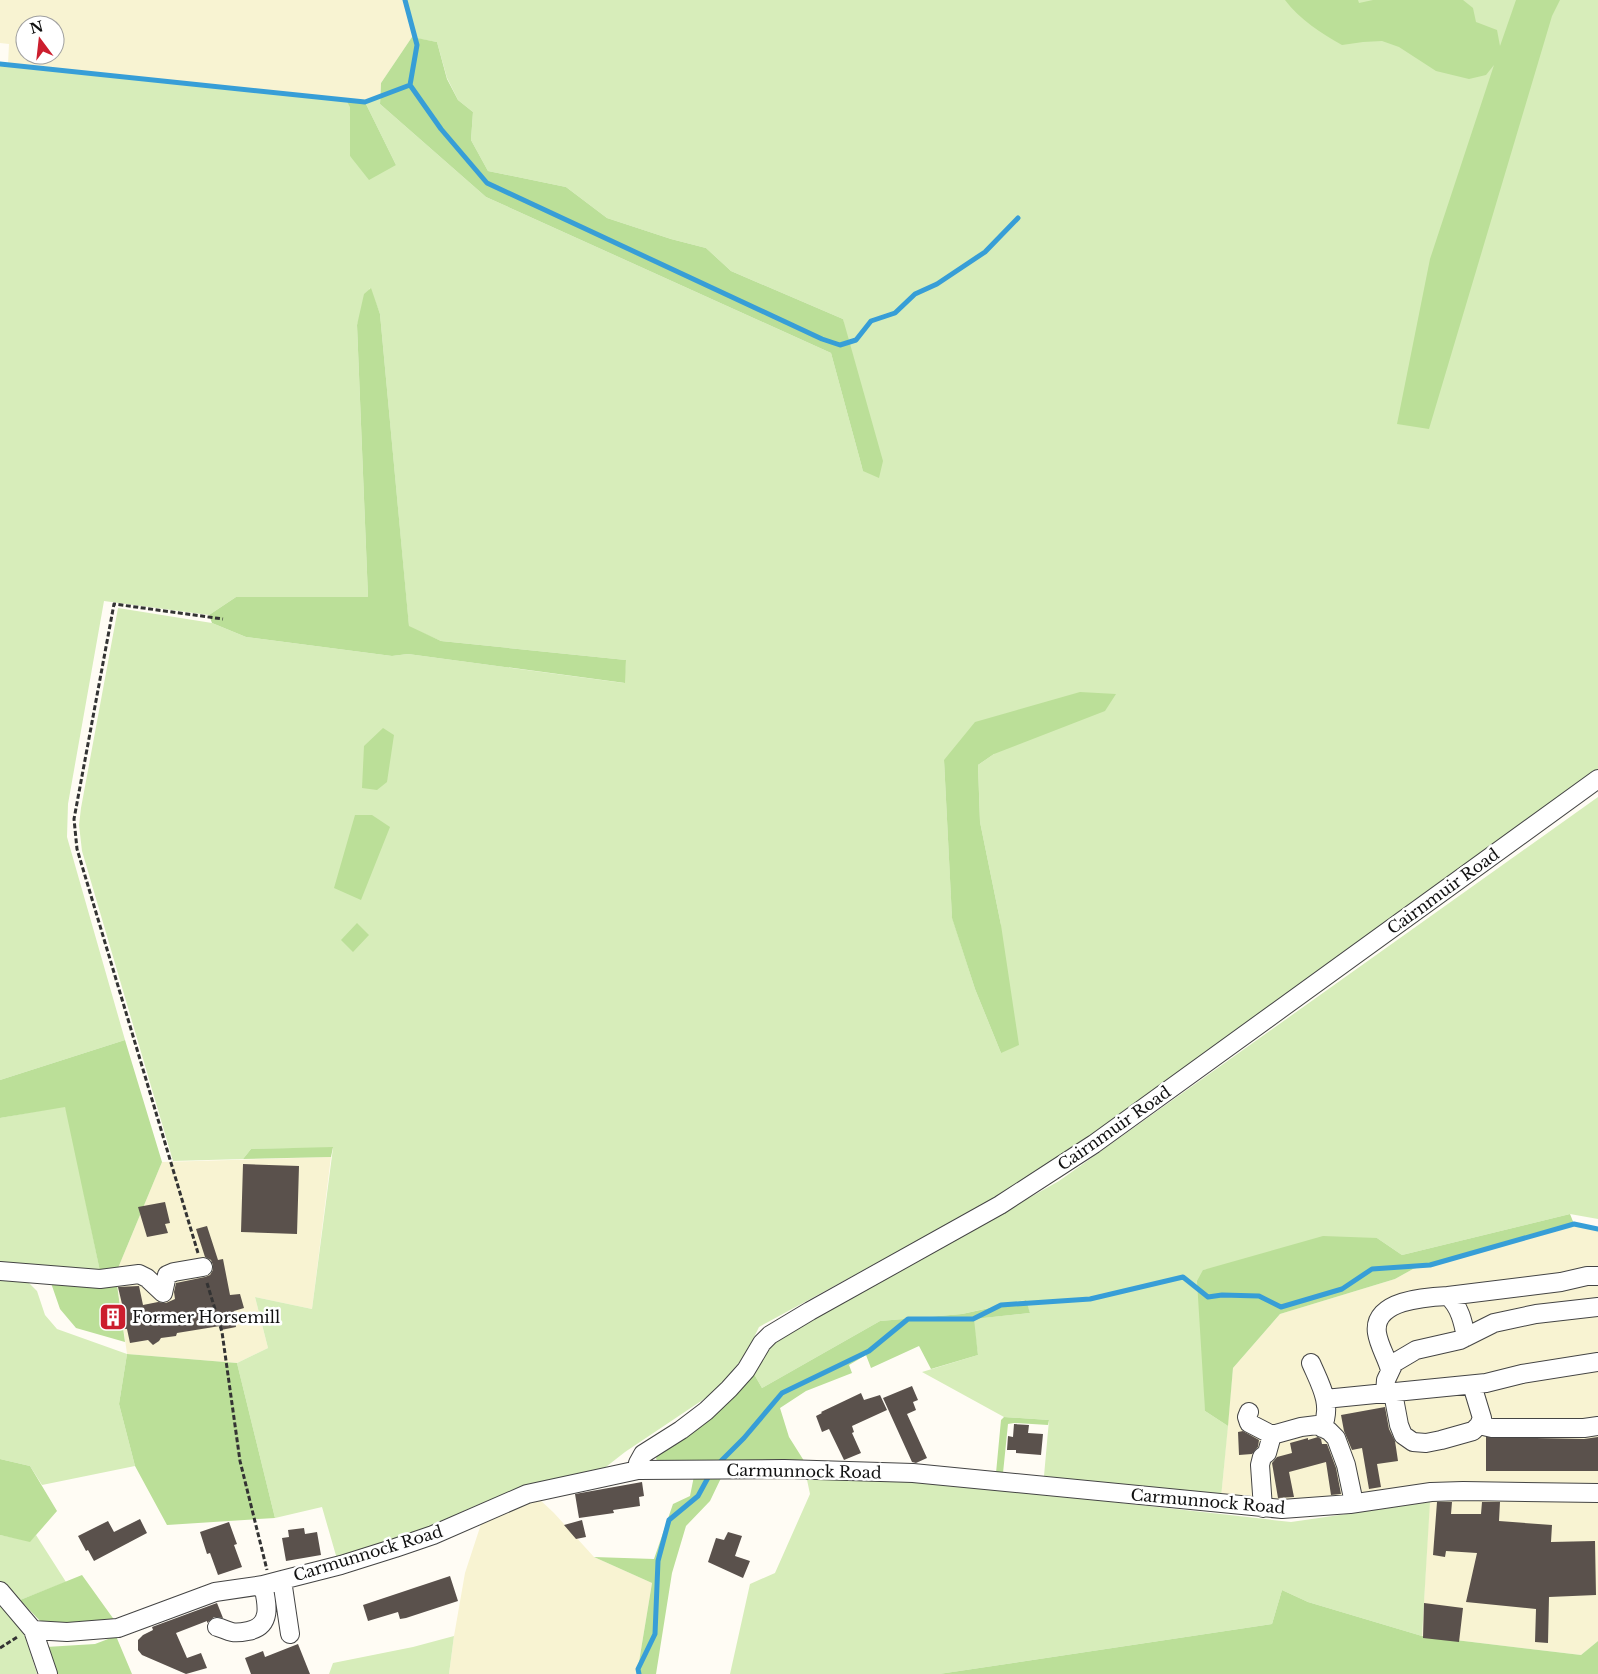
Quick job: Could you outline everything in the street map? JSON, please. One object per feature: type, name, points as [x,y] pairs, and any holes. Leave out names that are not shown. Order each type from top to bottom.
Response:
[{"type":"street","name":"Cairnmuir Road","points":[[638,1470],[638,1464],[643,1454],[681,1430],[706,1411],[729,1389],[746,1370],[762,1343],[770,1335],[793,1320],[1000,1205],[1094,1144],[1598,779]]},
{"type":"street","points":[[0,1270],[100,1279],[139,1274],[147,1278],[163,1293],[167,1275],[174,1272],[203,1268]]},
{"type":"street","points":[[1390,1370],[1377,1336],[1376,1326],[1383,1313],[1390,1307],[1412,1299],[1598,1276]]},
{"type":"street","points":[[1448,1296],[1455,1302],[1460,1312],[1466,1338]]},
{"type":"street","points":[[1472,1385],[1482,1418],[1479,1425],[1473,1431],[1426,1443],[1413,1442],[1403,1435],[1386,1380],[1394,1363],[1416,1350],[1466,1338],[1494,1323],[1536,1314],[1598,1307]]},
{"type":"street","points":[[1325,1399],[1472,1385],[1522,1374],[1598,1362]]},
{"type":"street","points":[[1311,1363],[1321,1383],[1325,1399],[1326,1420],[1322,1428]]},
{"type":"street","points":[[1249,1412],[1247,1417],[1249,1423],[1272,1435],[1301,1427],[1317,1425],[1336,1438],[1346,1465],[1354,1503]]},
{"type":"street","points":[[1479,1425],[1492,1428],[1584,1428],[1598,1426]]},
{"type":"street","points":[[1263,1508],[1260,1465],[1262,1457],[1267,1454],[1272,1435]]},
{"type":"street","name":"Carmunnock Road","points":[[33,1630],[67,1632],[118,1628],[215,1592],[271,1582],[340,1565],[433,1535],[526,1494],[638,1470],[784,1468],[913,1473],[1263,1508],[1305,1508],[1431,1492],[1598,1493]]},
{"type":"street","points":[[217,1627],[239,1632],[256,1629],[261,1625],[266,1618],[271,1582]]},
{"type":"street","points":[[271,1582],[290,1634]]},
{"type":"street","points":[[0,1591],[33,1630],[48,1674]]},
{"type":"path","points":[[223,619],[114,604],[74,819],[77,849],[222,1332],[240,1461],[271,1582]]},
{"type":"shaded area","points":[[0,0],[405,0],[415,38],[412,37],[381,83],[380,96],[365,102],[17,65],[65,65],[65,15],[15,15],[15,65],[8,64],[9,44],[0,43]]},
{"type":"shaded area","points":[[331,1157],[312,1309],[255,1297],[268,1348],[237,1363],[127,1354],[116,1273],[162,1162]]},
{"type":"shaded area","points":[[1574,1224],[1598,1229],[1598,1641],[1581,1655],[1422,1636],[1430,1492],[1350,1504],[1221,1498],[1233,1368],[1280,1314],[1395,1279],[1413,1269]]},
{"type":"shaded area","points":[[537,1497],[594,1557],[652,1583],[637,1674],[449,1674],[465,1573],[483,1518]]},
{"type":"green space","points":[[405,0],[1598,0],[1598,771],[1040,1174],[759,1327],[747,1352],[719,1389],[625,1452],[602,1470],[528,1484],[424,1530],[337,1559],[322,1507],[275,1518],[237,1363],[268,1348],[255,1297],[312,1309],[333,1148],[251,1149],[243,1159],[173,1161],[82,851],[79,825],[81,808],[118,608],[212,623],[246,637],[392,656],[408,654],[624,683],[626,660],[441,641],[409,627],[380,314],[370,288],[357,325],[368,597],[236,597],[209,615],[104,601],[68,804],[67,837],[125,1040],[0,1080],[0,64],[346,100],[350,106],[350,156],[396,165],[365,102],[380,96],[380,104],[486,197],[831,353],[863,471],[843,319],[731,271],[706,248],[671,239],[607,218],[566,187],[488,171],[471,140],[473,112],[458,100],[447,78],[437,42],[415,38]],"holes":[[[994,754],[978,765],[980,822],[1001,925],[1001,1053],[975,989],[952,917],[944,760]]]},
{"type":"green space","points":[[1285,0],[1358,0],[1359,3],[1373,0],[1463,0],[1473,8],[1476,22],[1497,30],[1500,46],[1516,0],[1560,0],[1552,16],[1429,429],[1397,424],[1430,259],[1494,65],[1486,75],[1469,79],[1436,71],[1399,47],[1382,41],[1342,45],[1304,20]]},
{"type":"green space","points":[[412,37],[437,42],[447,79],[458,100],[473,112],[471,140],[488,171],[566,187],[607,218],[671,239],[706,248],[731,271],[843,319],[883,461],[879,478],[863,471],[831,353],[486,197],[380,104],[381,83]]},
{"type":"green space","points":[[346,100],[365,102],[396,165],[369,180],[350,156],[350,107]]},
{"type":"green space","points":[[371,288],[380,314],[409,626],[441,641],[626,660],[625,683],[408,654],[392,656],[246,637],[212,623],[209,615],[236,597],[368,597],[357,325],[364,294]]},
{"type":"green space","points":[[1080,692],[1116,694],[1105,711],[994,754],[978,765],[980,822],[1001,925],[1019,1045],[1001,1053],[975,989],[952,918],[944,760],[975,722]]},
{"type":"green space","points":[[383,728],[394,735],[387,782],[377,790],[362,788],[364,746]]},
{"type":"green space","points":[[1598,797],[1598,1219],[1570,1214],[1402,1255],[1377,1238],[1203,1270],[1205,1411],[1228,1426],[1221,1498],[1044,1476],[1049,1420],[1004,1417],[922,1372],[978,1355],[973,1319],[1030,1313],[1025,1300],[962,1314],[880,1321],[762,1388],[754,1374],[762,1357],[776,1340],[1059,1181]]},
{"type":"green space","points":[[355,815],[372,815],[390,827],[361,900],[334,888]]},
{"type":"green space","points":[[357,923],[369,935],[353,952],[341,940]]},
{"type":"green space","points":[[125,1040],[162,1162],[116,1273],[101,1276],[65,1107],[0,1118],[0,1080]]},
{"type":"green space","points":[[65,1106],[101,1276],[0,1266],[0,1118]]},
{"type":"green space","points":[[333,1147],[331,1157],[243,1159],[251,1149]]},
{"type":"green space","points":[[1570,1214],[1574,1224],[1413,1269],[1395,1279],[1280,1314],[1233,1368],[1228,1426],[1205,1411],[1197,1281],[1203,1270],[1323,1236],[1377,1238],[1402,1255]]},
{"type":"green space","points":[[0,1275],[23,1277],[37,1291],[45,1315],[57,1329],[127,1354],[119,1404],[135,1466],[42,1485],[30,1466],[0,1459]]},
{"type":"green space","points":[[51,1283],[117,1285],[125,1342],[76,1328],[60,1309]]},
{"type":"green space","points":[[1026,1300],[1030,1313],[974,1319],[978,1355],[931,1369],[919,1346],[871,1368],[866,1355],[849,1365],[852,1373],[806,1391],[780,1408],[789,1437],[806,1464],[661,1464],[656,1459],[658,1452],[754,1374],[762,1388],[880,1321],[962,1314]]},
{"type":"green space","points":[[127,1354],[237,1363],[275,1518],[167,1525],[135,1466],[119,1404]]},
{"type":"green space","points":[[1004,1417],[1049,1420],[1048,1425],[1008,1424],[1003,1473],[996,1473],[1001,1420]]},
{"type":"green space","points":[[0,1459],[30,1466],[57,1511],[30,1542],[0,1535]]},
{"type":"green space","points":[[806,1475],[899,1478],[1291,1522],[1430,1502],[1422,1636],[1308,1602],[1282,1590],[1272,1624],[939,1674],[730,1674],[750,1584],[775,1573],[810,1494]]},
{"type":"green space","points":[[694,1476],[722,1476],[710,1501],[686,1526],[672,1573],[656,1674],[637,1674],[652,1583],[594,1557],[654,1559],[673,1504],[690,1496]]},
{"type":"green space","points":[[0,1535],[30,1541],[36,1535],[66,1582],[20,1600],[0,1581]]},
{"type":"green space","points":[[82,1575],[115,1621],[56,1627],[41,1622],[20,1600]]},
{"type":"green space","points":[[1282,1590],[1308,1602],[1422,1636],[1581,1655],[1598,1641],[1598,1674],[939,1674],[1272,1624]]},
{"type":"green space","points":[[0,1606],[23,1629],[37,1674],[0,1674]]},
{"type":"green space","points":[[116,1636],[132,1674],[55,1674],[46,1647],[95,1644]]},
{"type":"green space","points":[[454,1636],[449,1674],[329,1674],[333,1663],[413,1647]]},
{"type":"building","points":[[243,1164],[299,1166],[297,1234],[241,1232]]},
{"type":"building","points":[[165,1202],[170,1223],[165,1224],[168,1233],[147,1237],[138,1207]]},
{"type":"building","points":[[207,1226],[218,1260],[223,1259],[230,1295],[240,1294],[244,1308],[234,1311],[236,1327],[221,1330],[220,1326],[177,1333],[176,1336],[161,1338],[153,1345],[148,1340],[130,1343],[127,1329],[111,1328],[107,1325],[104,1320],[106,1310],[122,1304],[118,1287],[139,1286],[143,1305],[158,1302],[166,1303],[175,1299],[176,1283],[210,1275],[213,1265],[211,1260],[205,1257],[196,1229]]},
{"type":"building","points":[[912,1386],[918,1400],[913,1402],[916,1410],[907,1414],[927,1458],[916,1463],[912,1462],[883,1398]]},
{"type":"building","points":[[861,1393],[864,1400],[880,1395],[887,1410],[852,1426],[854,1432],[852,1433],[861,1453],[844,1460],[829,1429],[822,1432],[816,1416]]},
{"type":"building","points":[[1385,1407],[1389,1429],[1395,1441],[1398,1461],[1377,1464],[1381,1487],[1369,1489],[1362,1448],[1352,1450],[1344,1431],[1341,1415]]},
{"type":"building","points":[[1014,1424],[1029,1425],[1028,1433],[1043,1434],[1041,1455],[1016,1453],[1016,1450],[1007,1450],[1008,1436],[1013,1437]]},
{"type":"building","points":[[1243,1431],[1259,1440],[1258,1447],[1252,1454],[1239,1455],[1238,1432]]},
{"type":"building","points":[[1318,1437],[1321,1439],[1322,1444],[1327,1444],[1336,1468],[1341,1494],[1331,1495],[1326,1462],[1289,1472],[1294,1497],[1278,1498],[1272,1463],[1277,1457],[1292,1453],[1290,1443]]},
{"type":"building","points":[[1486,1437],[1584,1439],[1598,1437],[1598,1471],[1486,1471]]},
{"type":"building","points":[[642,1482],[644,1496],[639,1497],[640,1506],[613,1510],[614,1513],[579,1518],[575,1494]]},
{"type":"building","points":[[1437,1502],[1452,1502],[1451,1514],[1481,1514],[1482,1502],[1500,1502],[1499,1521],[1552,1525],[1551,1542],[1595,1541],[1596,1595],[1549,1597],[1548,1643],[1535,1642],[1536,1609],[1466,1602],[1477,1553],[1446,1551],[1445,1557],[1433,1555]]},
{"type":"building","points":[[140,1519],[147,1533],[94,1561],[78,1536],[108,1521],[114,1532]]},
{"type":"building","points":[[582,1520],[586,1537],[576,1539],[564,1525]]},
{"type":"building","points":[[229,1522],[237,1544],[234,1545],[242,1567],[218,1575],[210,1553],[207,1554],[200,1532]]},
{"type":"building","points":[[304,1528],[305,1534],[317,1532],[321,1555],[286,1561],[282,1538],[289,1537],[288,1530]]},
{"type":"building","points":[[728,1532],[742,1536],[735,1556],[750,1561],[743,1578],[708,1562],[716,1538],[724,1540]]},
{"type":"building","points":[[450,1576],[458,1601],[406,1618],[400,1619],[398,1612],[368,1621],[363,1605]]},
{"type":"building","points":[[217,1603],[223,1618],[214,1617],[207,1623],[207,1621],[176,1633],[187,1658],[201,1653],[207,1668],[186,1674],[142,1655],[138,1650],[138,1640],[153,1630],[152,1627]]},
{"type":"building","points":[[1424,1603],[1463,1608],[1459,1642],[1423,1638]]},
{"type":"building","points":[[298,1644],[310,1674],[251,1674],[245,1658],[263,1651],[265,1657]]},
{"type":"waterway","points":[[0,64],[365,102],[410,85],[417,45],[405,0]]},
{"type":"waterway","points":[[410,85],[441,129],[487,183],[822,339],[840,345],[856,340],[871,321],[895,313],[915,294],[937,284],[985,252],[1018,218]]},
{"type":"waterway","points":[[717,1465],[744,1438],[782,1393],[869,1351],[908,1319],[973,1319],[1001,1305],[1090,1299],[1183,1277],[1208,1297],[1222,1295],[1259,1296],[1281,1307],[1342,1289],[1372,1269],[1430,1265],[1574,1224],[1598,1229]]},
{"type":"waterway","points":[[639,1674],[638,1669],[655,1634],[658,1561],[669,1520],[698,1496],[710,1474]]},
{"type":"place","name":"Former Horsemill","points":[[113,1317]]}]
